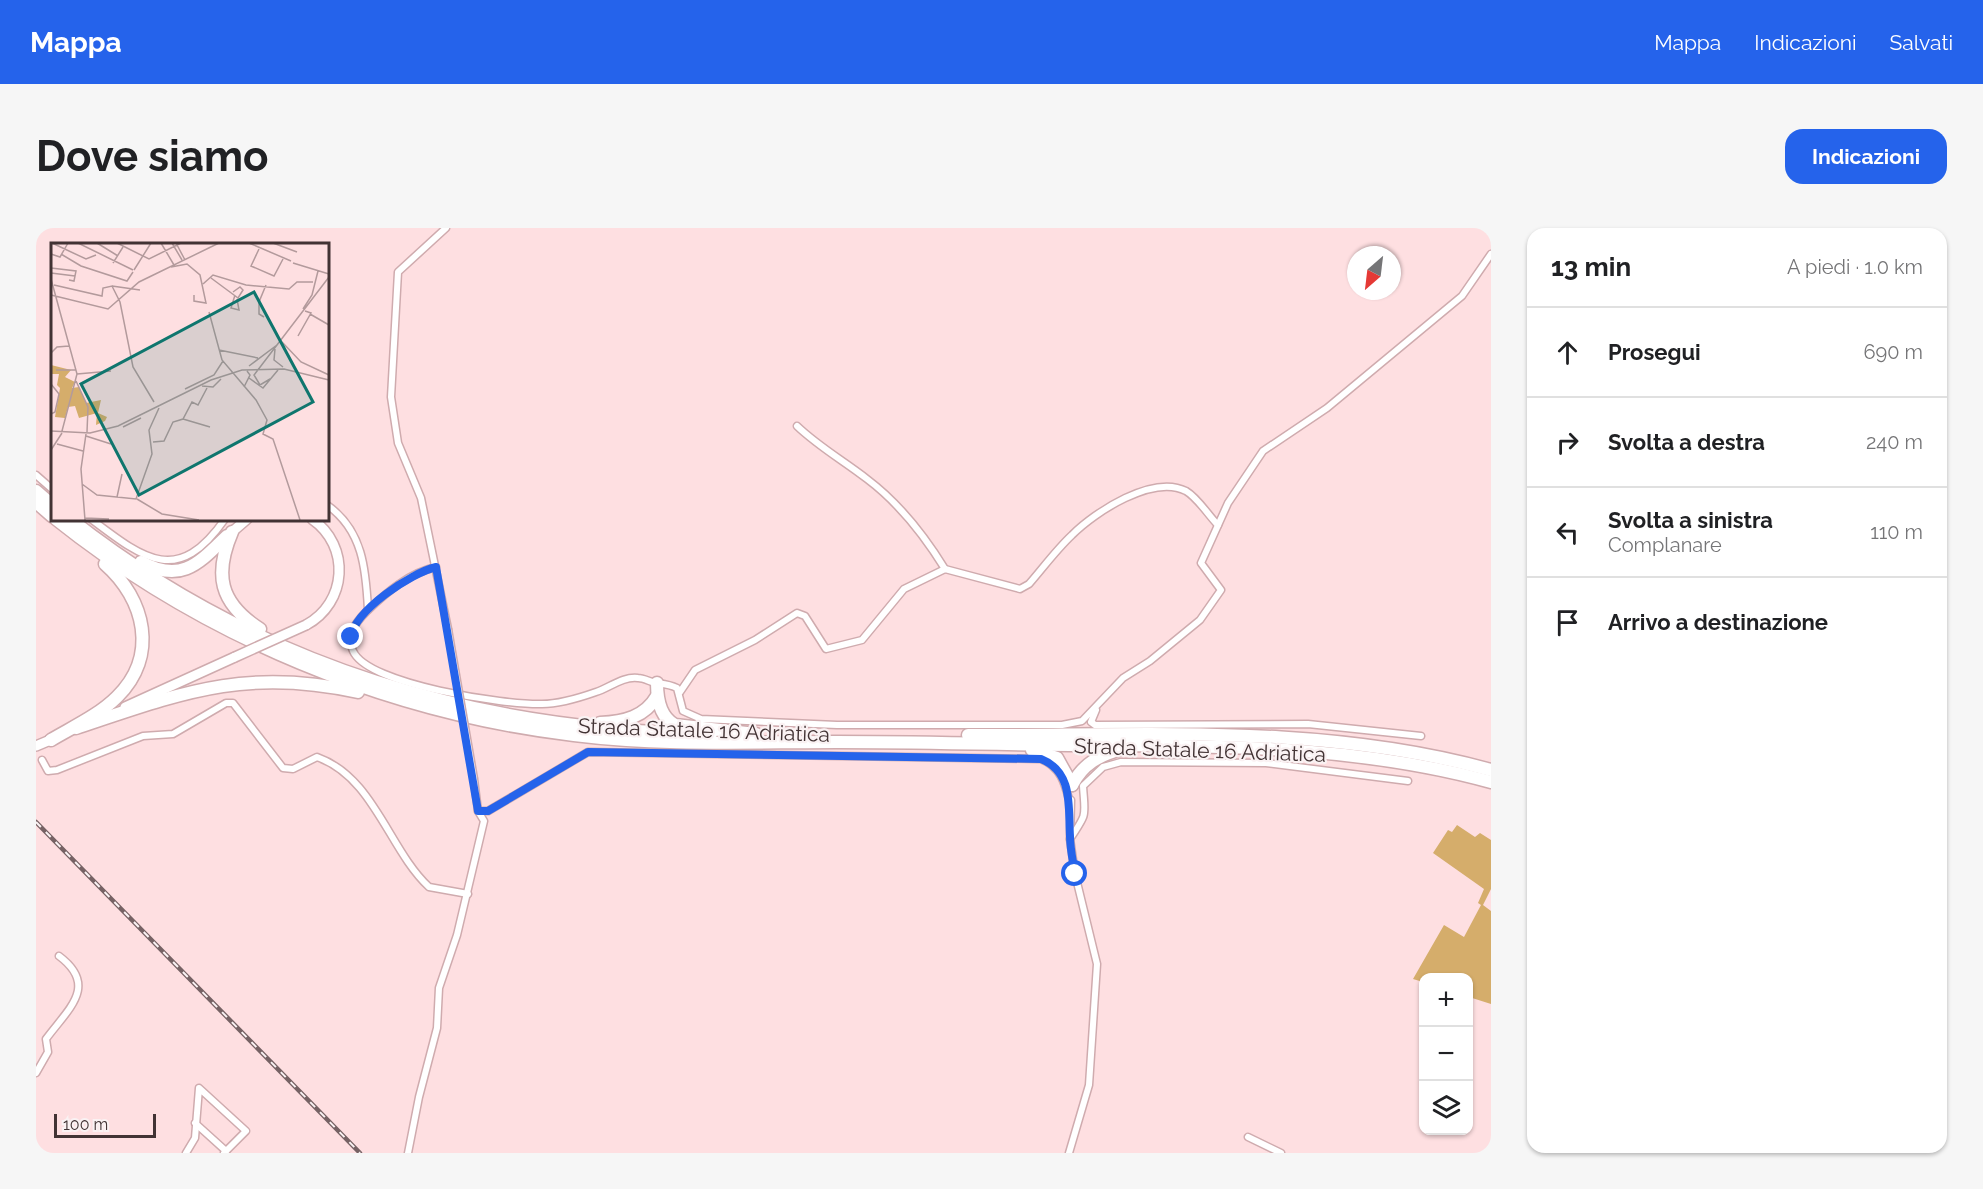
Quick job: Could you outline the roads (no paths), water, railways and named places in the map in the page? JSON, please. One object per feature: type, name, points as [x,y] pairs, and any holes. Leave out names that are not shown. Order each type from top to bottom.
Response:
[{"type":"highway","points":[[36,491],[51,504]]},
{"type":"highway","name":"Strada Statale 16 Adriatica","points":[[36,502],[51,515]]},
{"type":"highway","points":[[51,740],[105,707],[123,691],[139,662],[143,636],[138,609],[126,585],[56,520]]},
{"type":"highway","name":"Strada Statale 16 Adriatica","points":[[57,520],[137,577],[222,626],[321,671],[435,708],[524,728],[626,740],[1294,750],[1394,760],[1491,782]]},
{"type":"highway","name":"Strada Statale 16 Adriatica","points":[[72,520],[131,563],[200,606],[265,638],[336,668],[386,686],[455,705],[561,725],[635,732],[756,734],[1290,737],[1391,750],[1491,770]]},
{"type":"highway","points":[[73,520],[145,564],[165,571],[181,570],[198,564],[232,532]]},
{"type":"highway","points":[[232,532],[224,553],[221,571],[224,588],[232,604],[246,619],[263,631],[336,668]]},
{"type":"highway","points":[[76,728],[199,689],[257,682],[324,685],[435,708]]},
{"type":"highway","points":[[561,725],[613,723],[637,717],[646,712],[657,690]]},
{"type":"highway","points":[[657,690],[665,717],[675,725],[756,734]]},
{"type":"highway","points":[[1010,744],[1040,750],[1057,758],[1072,785]]},
{"type":"highway","points":[[1072,785],[1080,770],[1089,763],[1135,746]]},
{"type":"main road","points":[[232,532],[246,520]]},
{"type":"main road","points":[[36,746],[306,625],[329,605],[340,576],[334,543],[326,530],[313,520]]},
{"type":"street","points":[[408,1153],[419,1097],[437,1028],[439,988],[448,968],[468,894],[484,821],[478,811],[448,630],[421,498],[398,443],[391,398],[398,272],[446,228]]},
{"type":"street","points":[[436,567],[422,570],[406,579],[368,610],[352,631],[353,652],[361,660],[386,674],[431,688],[482,700],[542,704],[597,692],[637,677],[657,690],[672,685],[680,692],[683,711],[701,719],[825,725],[1062,726],[1082,721],[1096,709],[1123,678],[1150,661],[1200,620],[1221,590],[1201,563],[1228,503],[1263,451],[1326,408],[1462,296],[1491,254]]},
{"type":"street","points":[[797,426],[813,441],[868,480],[903,510],[945,569],[1020,589],[1029,584],[1072,535],[1088,522],[1116,503],[1142,491],[1173,486],[1188,492],[1218,525]]},
{"type":"street","points":[[36,475],[51,488]]},
{"type":"street","points":[[328,506],[350,527],[362,550],[368,610]]},
{"type":"street","points":[[92,520],[137,552],[160,560],[179,560],[200,550],[224,520]]},
{"type":"street","points":[[680,692],[695,670],[755,640],[797,613],[805,616],[826,649],[862,640],[904,589],[945,569]]},
{"type":"street","points":[[42,760],[48,771],[57,770],[142,736],[173,734],[226,703],[233,703],[283,768],[293,769],[317,757],[354,784],[378,812],[429,887],[468,894]]},
{"type":"street","points":[[1096,709],[1091,722],[1095,725],[1308,724],[1421,736]]},
{"type":"street","points":[[478,811],[488,811],[588,752],[1041,759],[1052,764],[1060,773],[1070,802]]},
{"type":"street","points":[[1070,839],[1087,809],[1083,786],[1103,767],[1121,762],[1266,762],[1408,781]]},
{"type":"street","points":[[1069,1153],[1089,1085],[1097,964],[1070,839],[1072,785]]},
{"type":"street","points":[[36,1073],[48,1052],[46,1039],[79,995],[79,980],[73,966],[59,956]]},
{"type":"street","points":[[186,1153],[195,1138],[195,1123],[199,1088],[246,1131],[225,1152],[195,1123]]},
{"type":"street","points":[[1248,1137],[1281,1153]]},
{"type":"railway","points":[[36,822],[360,1153]]}]
